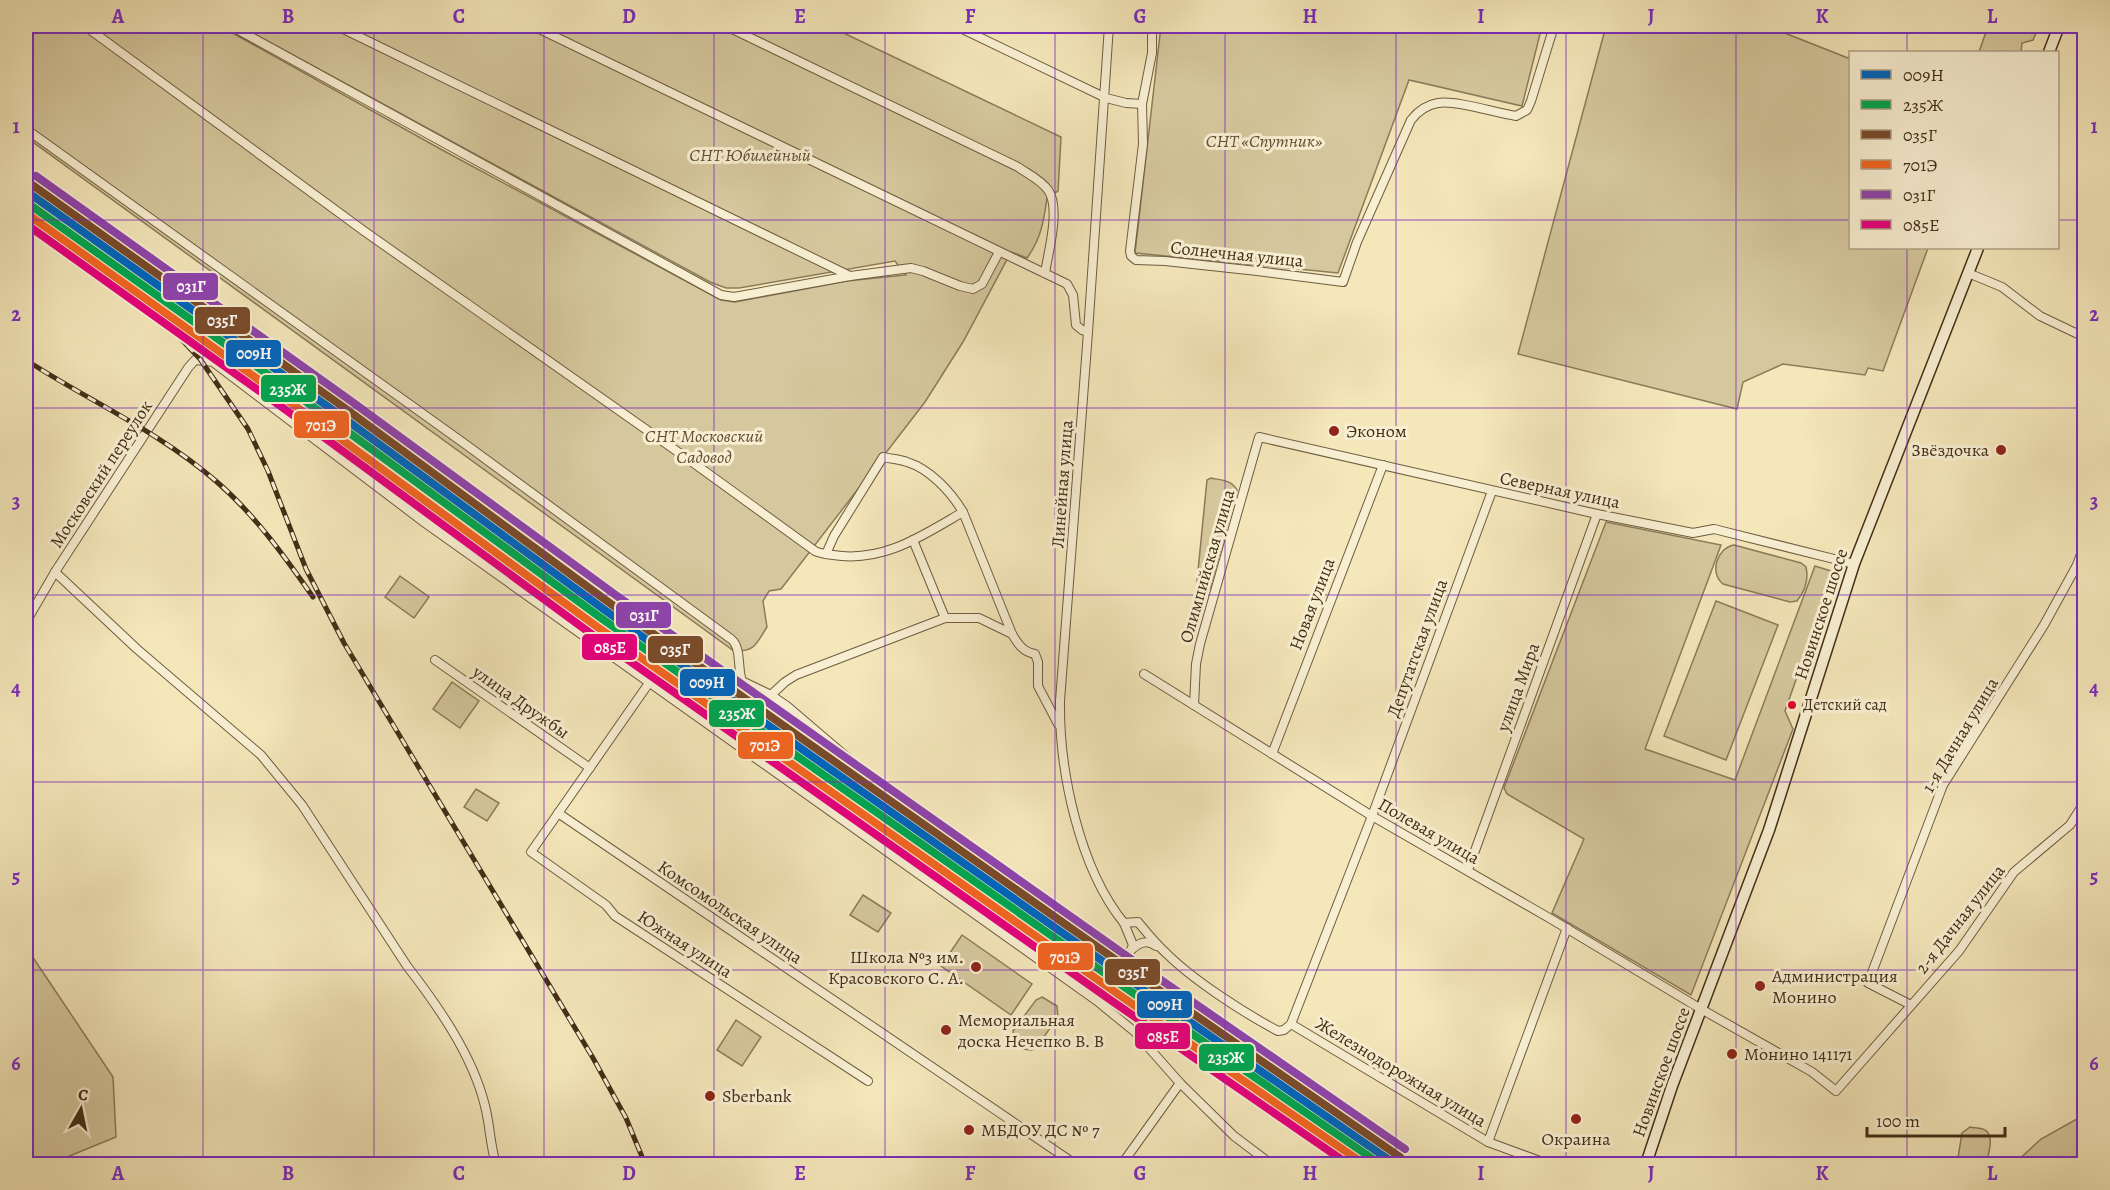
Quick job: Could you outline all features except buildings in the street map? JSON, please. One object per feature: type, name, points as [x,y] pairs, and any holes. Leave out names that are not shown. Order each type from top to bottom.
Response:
[{"type":"main road","points":[[2049,51],[2059,26]]},
{"type":"main road","name":"Новинское шоссе","points":[[1646,1164],[1672,1086],[1768,830],[1854,564],[1978,249]]},
{"type":"street","points":[[84,26],[364,231],[815,551],[852,557],[897,549],[963,512]]},
{"type":"street","points":[[231,26],[722,295],[734,297],[850,276],[916,268],[973,289],[982,284],[999,252]]},
{"type":"street","points":[[338,26],[850,276]]},
{"type":"street","points":[[533,26],[1045,273],[1070,287],[1076,325],[1088,332]]},
{"type":"street","points":[[726,26],[1018,167],[1042,183],[1051,196],[1054,214],[1045,273]]},
{"type":"street","points":[[956,26],[1106,98],[1142,104],[1152,53],[1152,26]]},
{"type":"street","name":"Линейная улица","points":[[1109,26],[1106,98],[1059,725],[1067,784],[1088,858],[1102,889],[1124,923],[1133,945],[1131,950]]},
{"type":"street","name":"Солнечная улица","points":[[1142,104],[1143,144],[1131,256],[1136,260],[1165,261],[1343,282],[1357,242],[1406,129],[1418,111],[1439,103],[1458,104],[1516,116],[1527,110],[1554,26]]},
{"type":"street","points":[[26,129],[465,444],[731,639],[736,643],[738,649],[742,681],[788,706],[876,782],[1096,948],[1114,959],[1122,960],[1140,943],[1146,942],[1152,943],[1167,954]]},
{"type":"street","points":[[1968,273],[2002,287],[2040,316],[2085,337]]},
{"type":"street","name":"Московский переулок","points":[[26,622],[55,572],[195,360],[213,363],[418,517],[649,683]]},
{"type":"street","name":"Северная улица","points":[[1259,437],[1597,514],[1693,533],[1714,529],[1854,564]]},
{"type":"street","name":"Олимпийская улица","points":[[1194,705],[1196,664],[1200,644],[1259,437]]},
{"type":"street","points":[[826,554],[834,536],[884,457],[918,467],[954,498],[963,512],[1012,634],[1021,647],[1028,653],[1035,654],[1038,662],[1038,686],[1059,725]]},
{"type":"street","name":"Новая улица","points":[[1272,754],[1383,465]]},
{"type":"street","name":"Депутатская улица","points":[[1291,1024],[1372,816],[1492,490]]},
{"type":"street","name":"улица Мира","points":[[1467,870],[1597,514]]},
{"type":"street","points":[[912,540],[945,618]]},
{"type":"street","name":"1-я Дачная улица","points":[[1911,1005],[1868,983],[1943,785],[2044,625],[2085,546]]},
{"type":"street","points":[[55,572],[137,649],[261,755],[302,805],[407,966],[426,990],[470,1061],[485,1106],[495,1164]]},
{"type":"street","points":[[771,695],[796,675],[945,618],[979,618],[1012,634]]},
{"type":"street","name":"улица Дружбы","points":[[435,660],[590,768]]},
{"type":"street","name":"Полевая улица","points":[[1144,675],[1372,816],[1567,928],[1701,1010]]},
{"type":"street","points":[[558,813],[649,683],[1097,1001],[1135,1032],[1180,1083],[1234,1136],[1272,1164]]},
{"type":"street","name":"2-я Дачная улица","points":[[1701,1010],[1812,1072],[1836,1091],[1959,951],[2014,872],[2070,825],[2085,803]]},
{"type":"street","name":"Южная улица","points":[[558,813],[531,852],[606,905],[615,916],[868,1081]]},
{"type":"street","name":"Комсомольская улица","points":[[558,813],[1075,1164]]},
{"type":"street","name":"Железнодорожная улица","points":[[1124,923],[1138,922],[1167,954],[1264,1024],[1278,1030],[1284,1030],[1291,1024],[1488,1142],[1548,1164]]},
{"type":"street","points":[[1488,1142],[1567,928]]},
{"type":"street","points":[[1122,1164],[1180,1083]]},
{"type":"green space","name":"СНТ Московский Садовод","points":[[26,26],[220,26],[444,151],[721,300],[735,302],[847,281],[906,275],[895,261],[739,288],[726,288],[710,282],[240,26],[829,26],[1061,137],[1058,191],[1047,198],[1041,229],[1032,251],[1027,258],[1011,252],[963,342],[925,402],[781,589],[769,591],[763,601],[767,627],[757,642],[746,650],[734,651],[26,137]]},
{"type":"green space","name":"СНТ «Спутник»","points":[[1161,26],[1542,26],[1522,106],[1409,80],[1338,273],[1135,253]]},
{"type":"green space","points":[[1606,26],[1767,26],[1849,56],[1849,249],[1928,249],[1883,371],[1868,368],[1865,375],[1783,364],[1743,382],[1737,409],[1518,354]]},
{"type":"green space","points":[[1988,26],[2039,26],[2033,40],[2022,43],[2021,51],[1979,51]]},
{"type":"green space","points":[[1211,478],[1229,482],[1237,490],[1208,590],[1199,586],[1197,581],[1207,480]]},
{"type":"green space","points":[[1606,522],[1721,545],[1645,749],[1735,780],[1815,566],[1834,572],[1785,711],[1793,729],[1691,995],[1552,913],[1584,839],[1507,794],[1504,788]]},
{"type":"green space","points":[[1734,545],[1801,563],[1806,567],[1806,585],[1797,601],[1790,602],[1723,584],[1716,574],[1717,562],[1723,551]]},
{"type":"green space","points":[[400,576],[429,597],[414,618],[385,597]]},
{"type":"green space","points":[[1716,601],[1778,625],[1726,760],[1664,736]]},
{"type":"green space","points":[[452,682],[479,701],[460,728],[433,709]]},
{"type":"green space","points":[[476,789],[499,803],[487,821],[464,807]]},
{"type":"green space","points":[[863,895],[891,913],[878,932],[850,915]]},
{"type":"green space","points":[[962,935],[1032,984],[1011,1015],[941,966]]},
{"type":"green space","points":[[26,947],[113,1077],[116,1137],[50,1164],[26,1164]]},
{"type":"green space","points":[[1042,997],[1057,1006],[1058,1017],[1036,1048],[1022,1049],[1014,1041],[1013,1031],[1036,1000]]},
{"type":"green space","points":[[736,1020],[761,1037],[742,1066],[717,1050]]},
{"type":"green space","points":[[2084,1115],[2084,1164],[2014,1164],[2041,1139]]},
{"type":"green space","points":[[1970,1127],[1984,1129],[1990,1136],[1986,1164],[1957,1164],[1962,1133]]},
{"type":"railway","points":[[26,209],[1008,913]]},
{"type":"railway","points":[[150,306],[200,359],[248,429],[268,471],[306,569],[344,643],[593,1058],[626,1118],[645,1164]]},
{"type":"railway","points":[[26,360],[148,432],[217,482],[257,522],[313,597]]},
{"type":"transit line","name":"031Г","points":[[36,176],[351,401],[617,596],[1138,964],[1405,1149]]},
{"type":"transit line","name":"035Г","points":[[31,184],[346,409],[611,604],[1400,1157]]},
{"type":"transit line","name":"009Н","points":[[26,191],[341,416],[606,611],[1395,1164]]},
{"type":"transit line","name":"235Ж","points":[[26,202],[336,423],[601,618],[1380,1164]]},
{"type":"transit line","name":"701Э","points":[[26,213],[330,431],[596,626],[1118,994],[1364,1164]]},
{"type":"transit line","name":"085Е","points":[[26,224],[325,438],[590,633],[1112,1001],[1348,1164]]},
{"type":"place","name":"Эконом","points":[[1334,431]]},
{"type":"place","name":"Звёздочка","points":[[2001,450]]},
{"type":"place","name":"Детский сад","points":[[1792,705]]},
{"type":"place","name":"Школа №3 им. Красовского С. А.","points":[[976,967]]},
{"type":"place","name":"Администрация Монино","points":[[1760,986]]},
{"type":"place","name":"Мемориальная доска Нечепко В. В","points":[[946,1030]]},
{"type":"place","name":"Монино 141171","points":[[1732,1054]]},
{"type":"place","name":"Sberbank","points":[[710,1096]]},
{"type":"place","name":"Окраина","points":[[1576,1119]]},
{"type":"place","name":"МБДОУ ДС № 7","points":[[969,1130]]},
{"type":"park label","name":"СНТ Юбилейный","points":[[750,155]]}]
